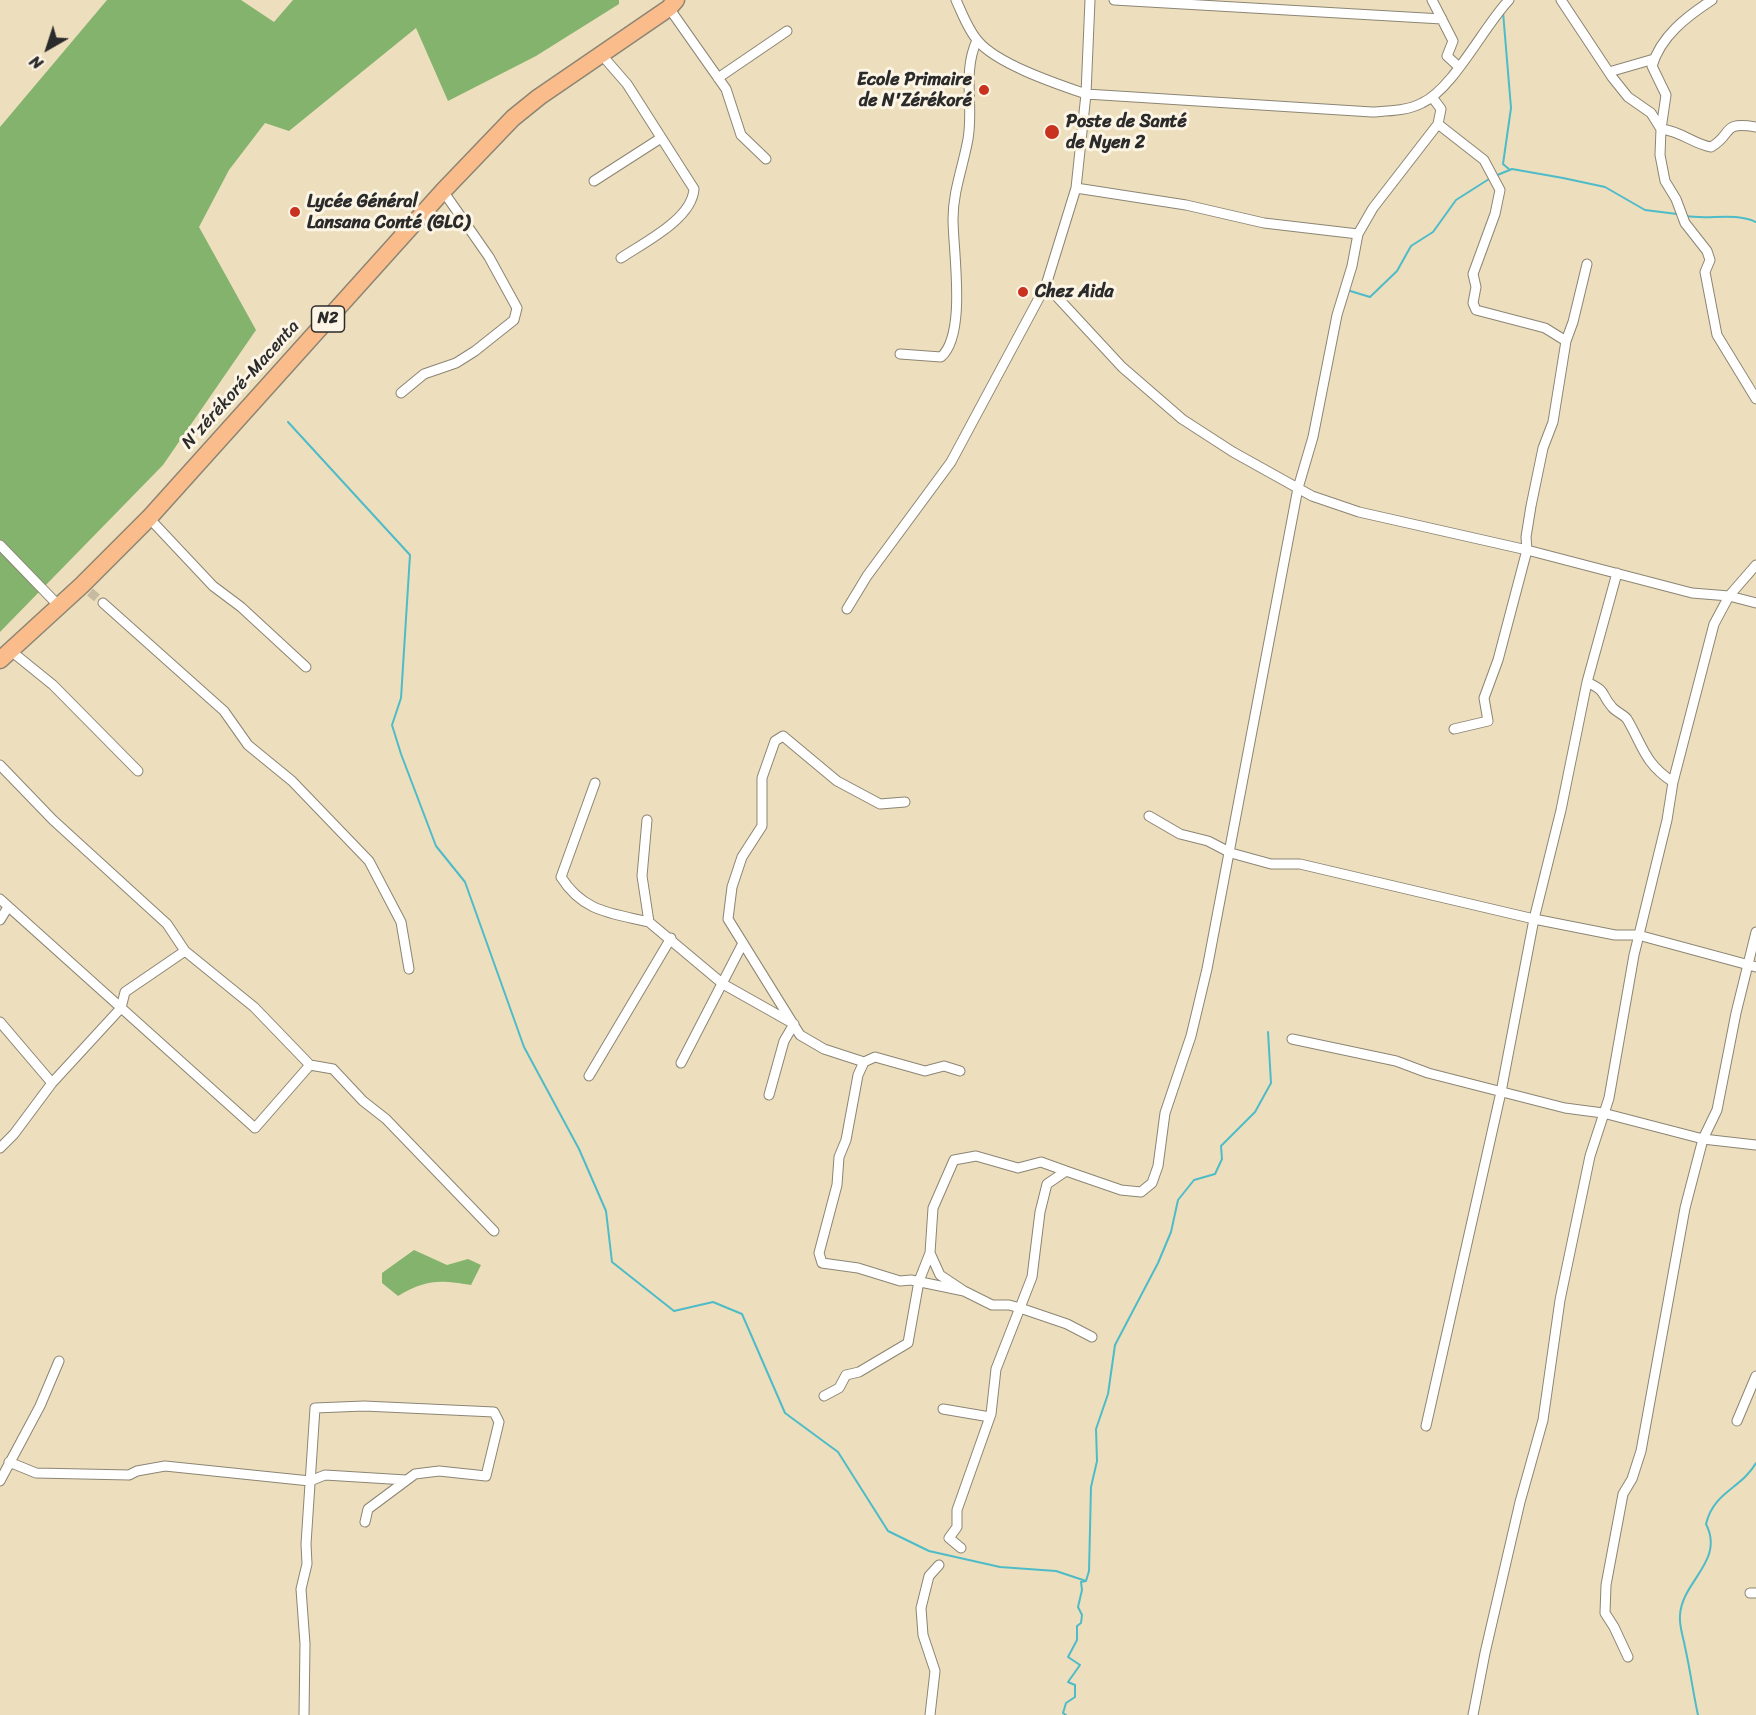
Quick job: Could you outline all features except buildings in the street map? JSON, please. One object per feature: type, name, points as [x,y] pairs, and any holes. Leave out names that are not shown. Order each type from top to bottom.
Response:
[{"type":"highway","name":"N'zérékoré-Macenta","points":[[5,656],[59,606],[86,588],[443,191],[513,118],[600,53],[672,4]]},
{"type":"street","points":[[956,0],[977,40],[989,52],[1048,81],[1086,94],[1372,112],[1412,106],[1432,97],[1459,67],[1509,0]]},
{"type":"street","points":[[847,609],[867,576],[951,462],[1046,285],[1076,188],[1086,94],[1090,0]]},
{"type":"street","points":[[1114,0],[1442,19]]},
{"type":"street","points":[[1432,0],[1453,41],[1447,56],[1459,67]]},
{"type":"street","points":[[1561,0],[1583,30],[1608,72],[1628,97],[1651,113],[1661,129]]},
{"type":"street","points":[[1712,0],[1677,26],[1654,59],[1652,66],[1666,95],[1660,155],[1665,181],[1677,199],[1685,223],[1707,251],[1710,260],[1705,272],[1717,335],[1756,399]]},
{"type":"street","points":[[672,4],[726,89],[741,135],[766,159]]},
{"type":"street","points":[[718,78],[786,31]]},
{"type":"street","points":[[900,354],[941,357],[949,347],[958,276],[953,221],[955,185],[968,140],[969,59],[977,40]]},
{"type":"street","points":[[600,53],[627,84],[694,189],[693,201],[685,213],[621,258]]},
{"type":"street","points":[[1608,72],[1654,59]]},
{"type":"street","points":[[824,1396],[839,1388],[846,1375],[860,1372],[908,1342],[919,1281],[930,1253],[933,1208],[954,1160],[976,1156],[1018,1168],[1041,1162],[1120,1190],[1141,1192],[1152,1183],[1158,1166],[1165,1113],[1191,1036],[1231,853],[1248,747],[1298,488],[1313,437],[1337,315],[1352,266],[1358,234],[1373,208],[1438,124],[1441,109],[1432,97]]},
{"type":"street","points":[[1438,124],[1484,160],[1500,190],[1495,214],[1473,274],[1476,287],[1473,303],[1476,310],[1545,328],[1566,341]]},
{"type":"street","points":[[1661,129],[1677,131],[1703,146],[1711,147],[1731,127],[1738,124],[1756,127]]},
{"type":"street","points":[[594,181],[661,138]]},
{"type":"street","points":[[1076,188],[1186,205],[1264,223],[1358,234]]},
{"type":"street","points":[[401,393],[424,374],[456,363],[482,345],[514,320],[517,308],[489,257],[443,191]]},
{"type":"street","points":[[1454,729],[1488,721],[1484,698],[1498,660],[1527,550],[1526,537],[1543,448],[1553,422],[1566,341],[1587,264]]},
{"type":"street","points":[[1046,285],[1122,368],[1182,419],[1233,452],[1312,496],[1359,512],[1527,550],[1692,593],[1729,596],[1756,603]]},
{"type":"street","points":[[148,518],[213,586],[241,607],[306,667]]},
{"type":"street","points":[[0,545],[59,606]]},
{"type":"street","points":[[1473,1715],[1520,1502],[1543,1420],[1560,1300],[1590,1156],[1609,1098],[1638,935],[1661,846],[1673,782],[1714,624],[1729,596],[1756,565]]},
{"type":"street","points":[[1426,1426],[1501,1092],[1534,919],[1561,810],[1587,682],[1617,573]]},
{"type":"street","points":[[103,603],[224,711],[248,745],[292,781],[369,861],[401,922],[409,969]]},
{"type":"street","points":[[5,656],[53,685],[138,771]]},
{"type":"street","points":[[1587,682],[1604,691],[1612,708],[1626,717],[1639,747],[1655,770],[1673,782]]},
{"type":"street","points":[[864,1062],[824,1049],[800,1035],[728,919],[732,887],[742,857],[762,826],[762,778],[775,741],[783,736],[837,781],[880,804],[905,802]]},
{"type":"street","points":[[0,765],[53,820],[167,924],[185,951],[254,1007],[310,1065],[333,1069],[363,1101],[386,1119],[494,1231]]},
{"type":"street","points":[[595,783],[561,876],[572,894],[592,908],[649,921],[723,984],[794,1024]]},
{"type":"street","points":[[1149,816],[1180,834],[1208,842],[1231,853],[1271,864],[1300,864],[1534,919],[1615,935],[1638,935],[1752,966]]},
{"type":"street","points":[[648,820],[642,876],[649,921]]},
{"type":"street","points":[[0,899],[255,1128],[310,1065]]},
{"type":"street","points":[[0,920],[8,907]]},
{"type":"street","points":[[1628,1657],[1605,1613],[1606,1585],[1623,1494],[1632,1479],[1641,1451],[1661,1347],[1670,1284],[1680,1247],[1685,1208],[1703,1139],[1717,1110],[1736,1013],[1752,966],[1756,932]]},
{"type":"street","points":[[589,1076],[671,938]]},
{"type":"street","points":[[681,1063],[743,943]]},
{"type":"street","points":[[0,1148],[14,1134],[52,1083],[121,1008],[125,992],[185,951]]},
{"type":"street","points":[[0,1022],[52,1083]]},
{"type":"street","points":[[769,1095],[784,1041],[794,1024]]},
{"type":"street","points":[[1292,1039],[1396,1061],[1428,1073],[1564,1108],[1603,1113],[1703,1139],[1756,1145]]},
{"type":"street","points":[[960,1071],[944,1066],[925,1071],[875,1057],[864,1062],[858,1075],[846,1140],[839,1157],[837,1185],[819,1253],[822,1263],[858,1268],[900,1281],[919,1281],[964,1291]]},
{"type":"street","points":[[961,1548],[949,1538],[957,1527],[958,1504],[990,1417],[996,1369],[1032,1278],[1038,1223],[1047,1184],[1066,1171]]},
{"type":"street","points":[[930,1253],[940,1275],[964,1291],[992,1305],[1009,1305],[1067,1324],[1092,1337]]},
{"type":"street","points":[[0,1481],[40,1406],[59,1361]]},
{"type":"street","points":[[1737,1420],[1756,1376]]},
{"type":"street","points":[[304,1715],[305,1644],[301,1589],[307,1564],[315,1408],[363,1406],[494,1412],[499,1422],[486,1476],[439,1471],[415,1474],[368,1509],[364,1522]]},
{"type":"street","points":[[943,1409],[990,1417]]},
{"type":"street","points":[[9,1461],[36,1473],[129,1475],[137,1471],[165,1466],[310,1481],[325,1475],[406,1480]]},
{"type":"street","points":[[930,1715],[935,1671],[923,1635],[921,1608],[929,1576],[939,1564]]},
{"type":"green space","points":[[107,0],[241,0],[274,22],[293,0],[619,0],[619,4],[536,56],[448,101],[416,28],[289,131],[265,123],[229,170],[199,227],[256,330],[163,465],[0,632],[0,127]]},
{"type":"green space","points":[[414,1250],[447,1265],[468,1259],[481,1265],[471,1285],[433,1282],[417,1286],[398,1296],[382,1283],[382,1273]]},
{"type":"waterway","points":[[1503,12],[1511,108],[1503,164],[1510,170]]},
{"type":"waterway","points":[[1495,176],[1512,169],[1563,178],[1605,187],[1645,210],[1677,214]]},
{"type":"waterway","points":[[1347,290],[1370,297],[1397,271],[1411,246],[1433,232],[1456,200],[1489,179]]},
{"type":"waterway","points":[[1686,216],[1739,217],[1756,222]]},
{"type":"waterway","points":[[288,422],[410,555],[401,698],[392,725],[436,846],[465,882],[524,1047],[579,1149],[606,1211],[612,1262],[674,1311],[713,1302],[742,1314],[785,1413],[838,1452],[888,1531],[929,1551],[1000,1567],[1056,1571],[1086,1581]]},
{"type":"waterway","points":[[1066,1715],[1063,1713],[1066,1703],[1075,1697],[1075,1685],[1068,1682],[1080,1665],[1068,1657],[1077,1640],[1077,1626],[1081,1623],[1082,1615],[1078,1607],[1082,1590],[1081,1582],[1086,1581],[1089,1571],[1091,1487],[1097,1461],[1096,1429],[1108,1394],[1115,1345],[1158,1263],[1171,1232],[1178,1200],[1194,1180],[1215,1174],[1222,1159],[1221,1146],[1255,1112],[1271,1083],[1268,1032]]},
{"type":"waterway","points":[[1698,1715],[1681,1627],[1682,1603],[1707,1560],[1710,1537],[1706,1524],[1710,1513],[1721,1497],[1743,1479],[1756,1463]]},
{"type":"tunnel","points":[[90,592],[103,603]]},
{"type":"place","name":"Ecole Primaire de N'Zérékoré","points":[[984,90]]},
{"type":"place","name":"Poste de Santé de Nyen 2","points":[[1052,132]]},
{"type":"place","name":"Lycée Général Lansana Conté (GLC)","points":[[295,212]]},
{"type":"place","name":"Chez Aida","points":[[1023,292]]}]
